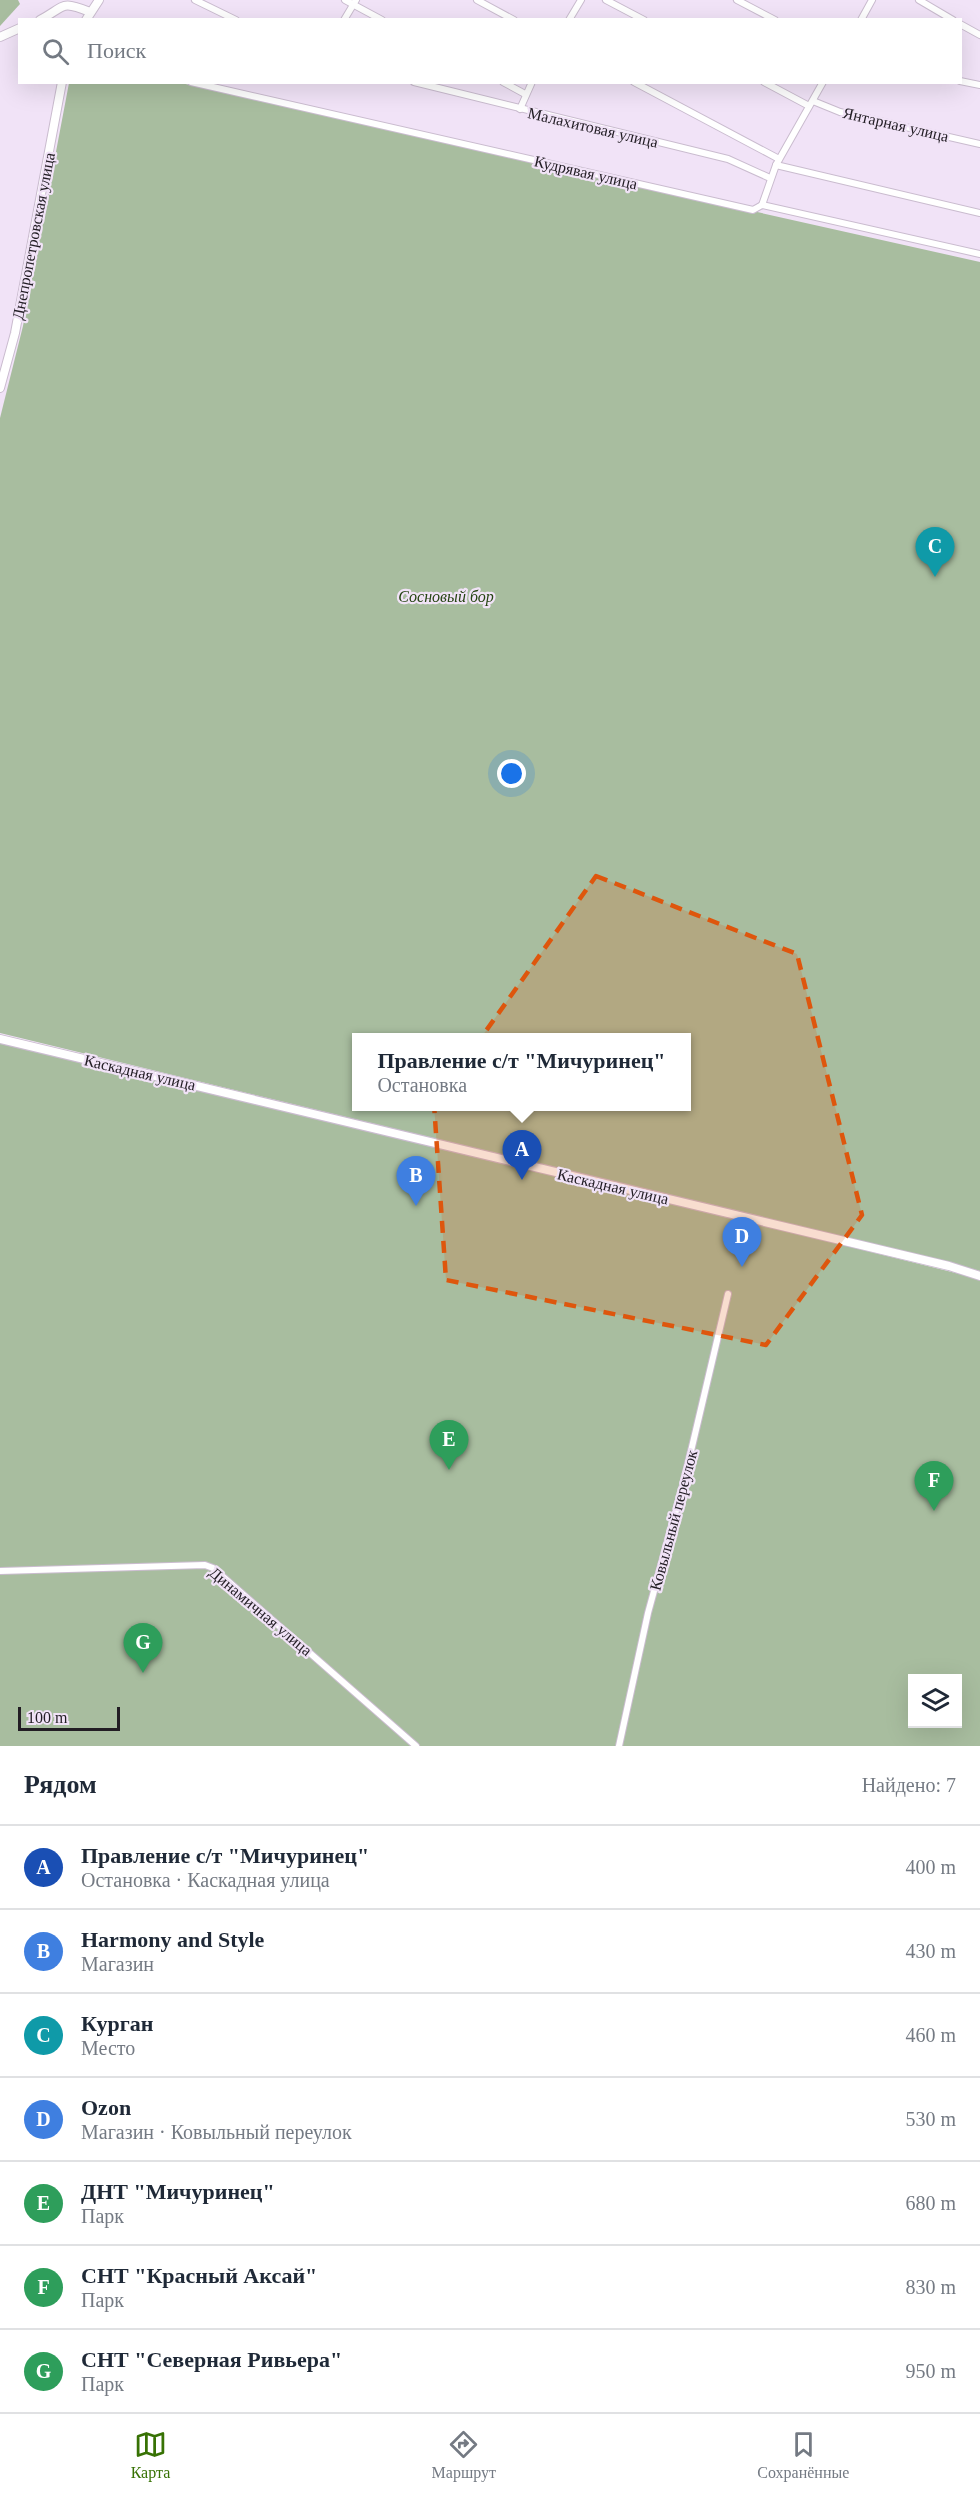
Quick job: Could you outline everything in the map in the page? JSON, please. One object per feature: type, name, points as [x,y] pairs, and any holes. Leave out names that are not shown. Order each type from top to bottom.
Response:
[{"type":"street","points":[[43,18],[65,2],[73,2],[88,16],[99,0]]},
{"type":"street","points":[[195,0],[232,18]]},
{"type":"street","points":[[345,0],[355,2],[379,18]]},
{"type":"street","points":[[477,0],[510,18]]},
{"type":"street","points":[[570,18],[581,0]]},
{"type":"street","points":[[606,0],[640,18]]},
{"type":"street","points":[[737,0],[771,18]]},
{"type":"street","points":[[918,0],[950,18]]},
{"type":"street","points":[[862,18],[870,1]]},
{"type":"street","points":[[346,18],[355,2]]},
{"type":"street","points":[[962,25],[980,35]]},
{"type":"street","points":[[0,37],[18,29]]},
{"type":"street","points":[[962,81],[980,85]]},
{"type":"street","name":"Днепропетровская улица","points":[[0,388],[15,333],[62,84]]},
{"type":"street","name":"Кудрявая улица","points":[[200,84],[753,210],[762,206],[980,254]]},
{"type":"street","name":"Малахитовая улица","points":[[422,84],[728,159],[770,178]]},
{"type":"street","points":[[507,84],[525,94]]},
{"type":"street","points":[[520,109],[531,84]]},
{"type":"street","points":[[638,84],[777,162],[980,213]]},
{"type":"street","name":"Янтарная улица","points":[[768,84],[811,103],[840,112],[980,144]]},
{"type":"street","points":[[762,206],[777,162],[822,84]]},
{"type":"street","name":"Каскадная улица","points":[[0,1039],[980,1276]]},
{"type":"street","name":"Ковыльный переулок","points":[[619,1746],[648,1613],[683,1485],[728,1294]]},
{"type":"street","name":"Динамичная улица","points":[[0,1571],[205,1565],[213,1568],[416,1746]]},
{"type":"highlighted area","points":[[596,876],[797,954],[862,1215],[766,1345],[446,1280],[434,1104]]},
{"type":"green space","points":[[0,0],[18,0],[20,4],[0,26]]},
{"type":"green space","name":"Сосновый бор","points":[[69,84],[185,84],[980,262],[980,1271],[0,1033],[0,418],[23,326]]},
{"type":"green space","points":[[0,1036],[980,1279],[980,1746],[0,1746]]},
{"type":"place","name":"Курган","points":[[935,577]]},
{"type":"place","name":"Правление с/т \"Мичуринец\"","points":[[522,1180]]},
{"type":"place","name":"Harmony and Style","points":[[416,1206]]},
{"type":"place","name":"Ozon","points":[[742,1267]]},
{"type":"place","name":"ДНТ \"Мичуринец\"","points":[[449,1470]]},
{"type":"place","name":"СНТ \"Красный Аксай\"","points":[[934,1511]]},
{"type":"place","name":"СНТ \"Северная Ривьера\"","points":[[143,1673]]}]
